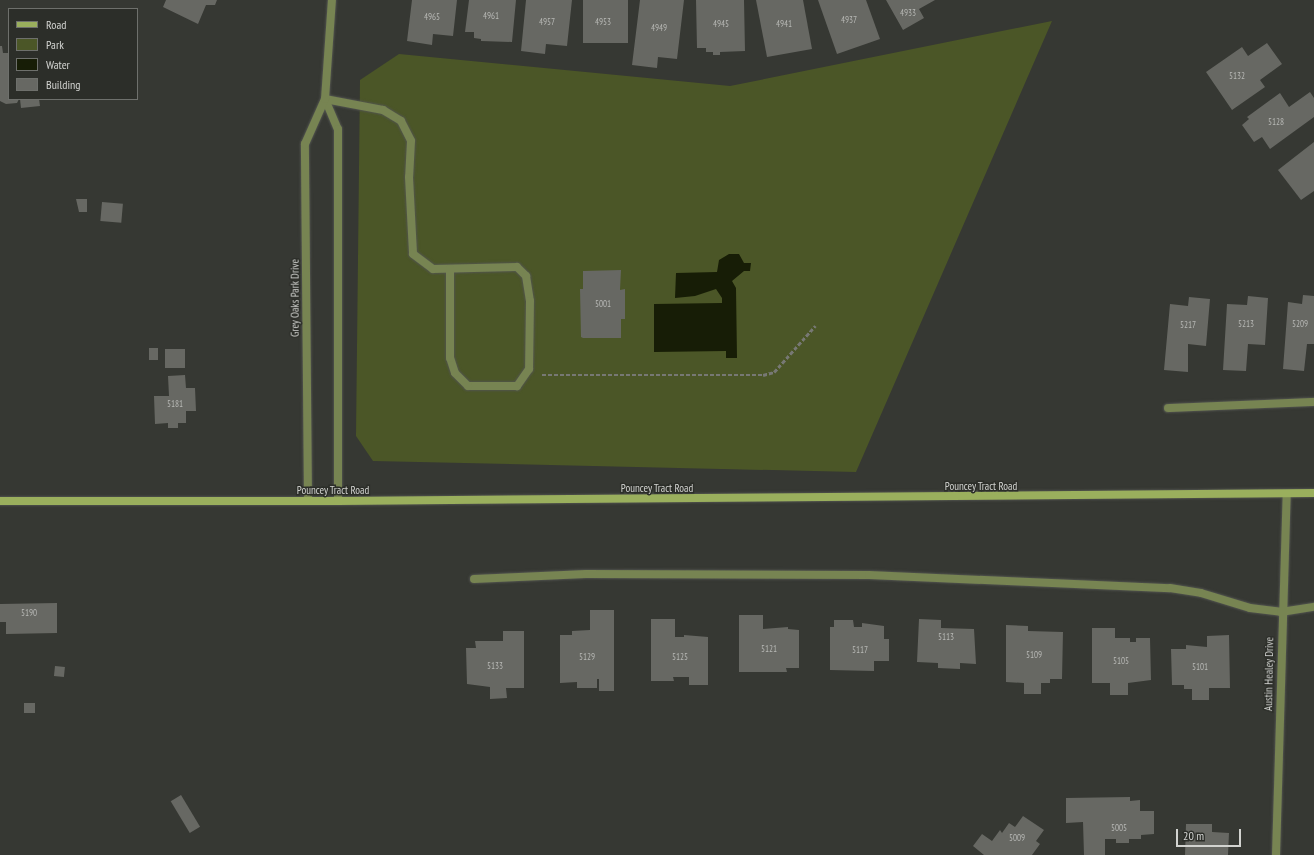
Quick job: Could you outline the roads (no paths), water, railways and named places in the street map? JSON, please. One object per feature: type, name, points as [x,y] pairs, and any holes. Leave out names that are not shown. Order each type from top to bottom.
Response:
[{"type":"main road","name":"Pouncey Tract Road","points":[[0,501],[338,501],[1314,493]]},
{"type":"street","name":"Grey Oaks Park Drive","points":[[308,501],[305,144],[325,99],[332,0]]},
{"type":"street","name":"Grey Oaks Park Drive","points":[[325,99],[338,129],[338,501]]},
{"type":"street","points":[[325,99],[383,110],[401,121],[411,141],[409,177],[413,254],[433,269],[517,267],[526,276],[530,320],[530,370],[517,386],[468,386],[455,373],[450,358],[450,269]]},
{"type":"street","points":[[1168,408],[1314,402]]},
{"type":"street","name":"Austin Healey Drive","points":[[1276,855],[1281,612],[1287,494]]},
{"type":"street","points":[[474,579],[586,574],[869,575],[1170,588],[1201,593],[1250,608],[1281,612],[1314,607]]},
{"type":"water","points":[[729,254],[739,254],[744,263],[751,263],[750,271],[744,271],[732,281],[736,288],[737,358],[726,358],[726,351],[654,352],[654,304],[722,303],[722,298],[716,289],[695,296],[675,298],[676,273],[717,272],[719,260]]}]
